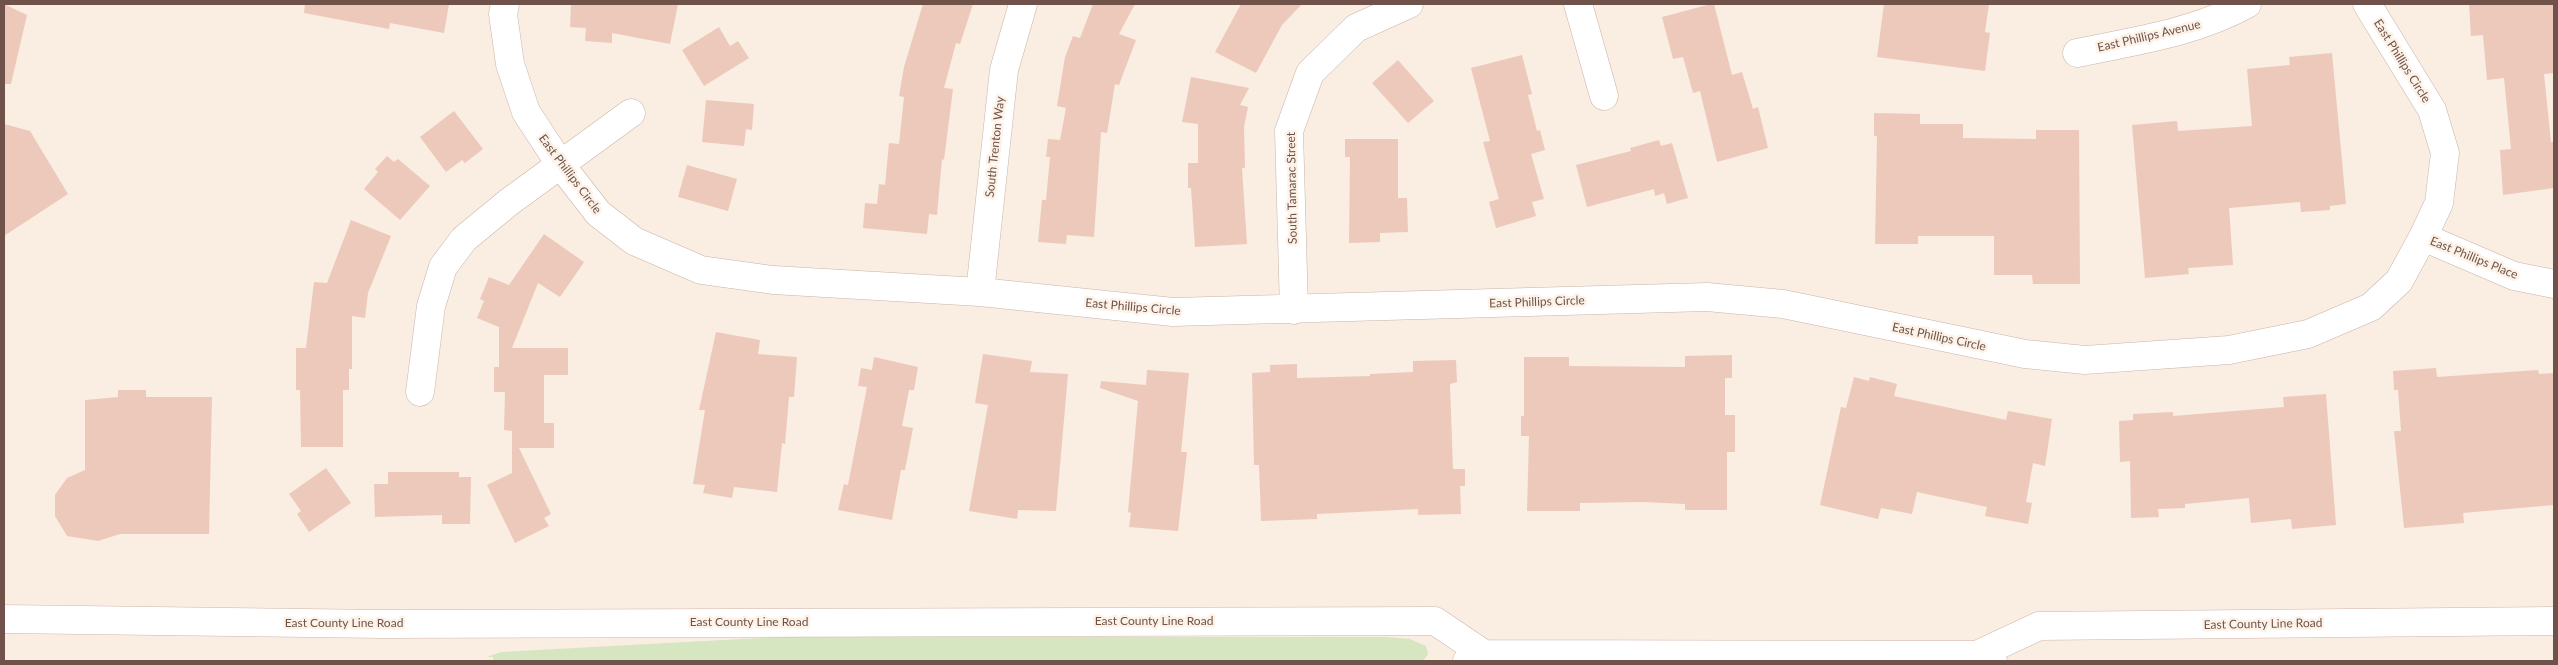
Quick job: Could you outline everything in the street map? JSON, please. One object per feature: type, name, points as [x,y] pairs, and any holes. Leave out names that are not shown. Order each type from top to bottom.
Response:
[{"type":"street","name":"East Phillips Circle","points":[[505,4],[503,14],[510,64],[526,112],[560,164],[598,214],[619,230],[634,240],[701,270],[773,280],[980,292],[1173,312],[1707,297],[1783,304],[2025,354],[2085,360],[2229,350],[2308,334],[2371,306],[2399,281],[2423,238],[2439,203],[2445,153],[2432,110],[2367,4]]},
{"type":"street","name":"South Trenton Way","points":[[980,292],[1004,70],[1023,4]]},
{"type":"street","name":"South Tamarac Street","points":[[1294,310],[1289,131],[1310,73],[1356,28],[1409,4]]},
{"type":"street","points":[[1578,4],[1604,96]]},
{"type":"street","name":"East Phillips Avenue","points":[[2077,53],[2192,28],[2227,15],[2248,4]]},
{"type":"street","points":[[420,392],[431,306],[443,267],[464,239],[560,164],[631,114]]},
{"type":"street","name":"East Phillips Place","points":[[2423,238],[2514,276],[2554,284]]},
{"type":"street","name":"East County Line Road","points":[[4,619],[382,624],[1435,621],[1475,658],[1985,658],[2039,626],[2554,621]]},
{"type":"green space","points":[[779,637],[1385,637],[1410,639],[1426,646],[1428,654],[1423,661],[493,661],[493,657],[487,657],[501,652]]},
{"type":"building","points":[[4,4],[27,15],[11,84],[4,84]]},
{"type":"building","points":[[305,4],[449,4],[444,33],[390,23],[389,29],[304,13]]},
{"type":"building","points":[[571,4],[678,4],[670,44],[612,33],[612,43],[585,41],[586,28],[570,27]]},
{"type":"building","points":[[923,4],[973,4],[960,44],[956,43],[944,88],[953,89],[944,160],[942,159],[937,215],[929,214],[927,234],[863,228],[865,203],[877,204],[879,184],[885,185],[889,143],[899,144],[904,97],[899,96],[904,67]]},
{"type":"building","points":[[1093,4],[1135,4],[1119,34],[1136,40],[1119,85],[1115,84],[1107,133],[1101,132],[1094,237],[1067,235],[1066,244],[1038,242],[1042,200],[1046,200],[1050,157],[1046,157],[1048,139],[1060,140],[1066,108],[1057,106],[1065,57],[1073,36],[1080,38]]},
{"type":"building","points":[[1241,4],[1302,4],[1282,25],[1256,73],[1215,52]]},
{"type":"building","points":[[1714,4],[1732,75],[1742,72],[1753,109],[1758,107],[1768,148],[1717,162],[1700,91],[1693,93],[1683,57],[1673,59],[1662,17]]},
{"type":"building","points":[[1884,4],[1989,4],[1985,32],[1990,33],[1985,71],[1877,57]]},
{"type":"building","points":[[2469,4],[2554,4],[2554,73],[2544,74],[2551,142],[2554,142],[2554,188],[2503,195],[2500,150],[2511,149],[2504,78],[2487,80],[2483,35],[2471,36]]},
{"type":"building","points":[[719,27],[730,46],[738,41],[749,58],[704,86],[682,50]]},
{"type":"building","points":[[2332,53],[2346,204],[2330,206],[2330,210],[2301,212],[2300,202],[2229,208],[2233,265],[2188,268],[2189,274],[2145,278],[2132,125],[2177,121],[2178,131],[2252,126],[2247,69],[2290,65],[2289,57]]},
{"type":"building","points":[[1522,55],[1532,94],[1528,95],[1537,131],[1540,130],[1545,150],[1531,154],[1544,199],[1532,202],[1536,216],[1496,228],[1489,202],[1499,199],[1483,142],[1490,141],[1471,68]]},
{"type":"building","points":[[1398,60],[1434,101],[1408,123],[1372,83]]},
{"type":"building","points":[[1191,77],[1249,88],[1240,105],[1248,107],[1244,127],[1245,168],[1242,168],[1247,244],[1195,247],[1191,188],[1188,188],[1188,163],[1198,163],[1198,124],[1182,122]]},
{"type":"building","points":[[706,100],[754,104],[752,130],[746,129],[744,146],[702,142]]},
{"type":"building","points":[[454,111],[483,149],[465,163],[462,160],[446,172],[420,137]]},
{"type":"building","points":[[1874,113],[1920,114],[1920,124],[1963,124],[1963,138],[2036,139],[2036,130],[2079,130],[2080,284],[2033,284],[2032,275],[1994,275],[1994,236],[1918,236],[1918,244],[1875,244],[1877,136],[1874,136]]},
{"type":"building","points":[[4,124],[30,131],[68,194],[4,236]]},
{"type":"building","points":[[1345,139],[1398,139],[1398,198],[1407,198],[1408,232],[1380,233],[1380,242],[1349,243],[1350,157],[1345,157]]},
{"type":"building","points":[[1659,140],[1661,146],[1672,143],[1688,198],[1667,204],[1664,193],[1655,196],[1654,189],[1587,207],[1576,165],[1631,151],[1630,148]]},
{"type":"building","points":[[387,156],[394,162],[398,159],[430,186],[400,220],[364,189],[378,172],[375,169]]},
{"type":"building","points":[[687,165],[737,179],[728,211],[678,197]]},
{"type":"building","points":[[351,220],[391,236],[368,293],[365,318],[352,316],[352,369],[349,369],[349,390],[343,390],[343,447],[301,447],[300,390],[296,390],[296,348],[306,348],[314,282],[327,283]]},
{"type":"building","points":[[544,234],[584,262],[560,297],[538,283],[512,348],[568,348],[568,375],[544,375],[544,423],[554,423],[554,448],[519,448],[551,514],[544,518],[549,526],[515,543],[487,485],[512,473],[512,431],[504,430],[505,392],[494,392],[494,367],[499,367],[499,327],[477,318],[484,301],[480,299],[489,277],[509,285]]},
{"type":"building","points":[[716,332],[760,340],[758,354],[797,357],[794,397],[789,397],[785,444],[782,443],[777,492],[734,487],[732,498],[703,493],[705,485],[693,484],[705,410],[699,410]]},
{"type":"building","points":[[983,354],[1032,361],[1030,372],[1068,374],[1056,511],[1018,510],[1017,519],[969,511],[988,405],[975,403]]},
{"type":"building","points":[[1732,355],[1732,378],[1725,378],[1725,415],[1735,415],[1735,452],[1727,452],[1727,510],[1685,510],[1685,504],[1643,502],[1580,503],[1580,511],[1527,511],[1529,436],[1521,436],[1521,416],[1524,416],[1524,357],[1569,357],[1569,366],[1685,367],[1685,356]]},
{"type":"building","points":[[874,357],[918,367],[914,390],[909,390],[902,426],[913,428],[905,470],[901,470],[892,520],[838,510],[844,484],[848,485],[867,387],[858,386],[861,368],[872,370]]},
{"type":"building","points":[[1456,360],[1457,382],[1450,384],[1453,469],[1465,469],[1465,486],[1460,486],[1461,514],[1418,515],[1418,509],[1317,514],[1317,519],[1261,521],[1259,465],[1254,465],[1252,373],[1270,372],[1270,365],[1297,364],[1297,378],[1370,376],[1370,374],[1413,372],[1413,361]]},
{"type":"building","points":[[2436,368],[2437,377],[2538,370],[2539,374],[2554,373],[2554,505],[2463,513],[2464,523],[2404,528],[2394,431],[2401,431],[2398,390],[2394,390],[2393,371]]},
{"type":"building","points":[[1147,370],[1189,373],[1181,452],[1187,452],[1178,531],[1129,527],[1131,513],[1128,512],[1138,401],[1100,388],[1101,381],[1146,385]]},
{"type":"building","points":[[1854,377],[1869,381],[1870,377],[1897,384],[1894,396],[2006,420],[2008,411],[2052,419],[2045,466],[2033,463],[2026,502],[2032,503],[2028,524],[1985,516],[1987,507],[1917,492],[1912,514],[1881,508],[1878,519],[1820,505],[1841,407],[1846,408]]},
{"type":"building","points":[[118,390],[146,390],[146,397],[212,397],[209,534],[120,534],[98,541],[67,536],[55,516],[55,495],[67,478],[85,470],[85,400],[118,397]]},
{"type":"building","points":[[2326,394],[2336,525],[2292,529],[2291,519],[2251,523],[2249,498],[2185,504],[2185,508],[2158,509],[2159,517],[2131,518],[2130,461],[2120,462],[2119,421],[2133,420],[2133,414],[2173,412],[2173,416],[2284,407],[2283,397]]},
{"type":"building","points":[[326,468],[351,503],[309,532],[297,514],[301,511],[289,494]]},
{"type":"building","points":[[388,472],[459,472],[459,477],[471,477],[470,524],[442,524],[442,515],[375,517],[374,484],[388,484]]}]
